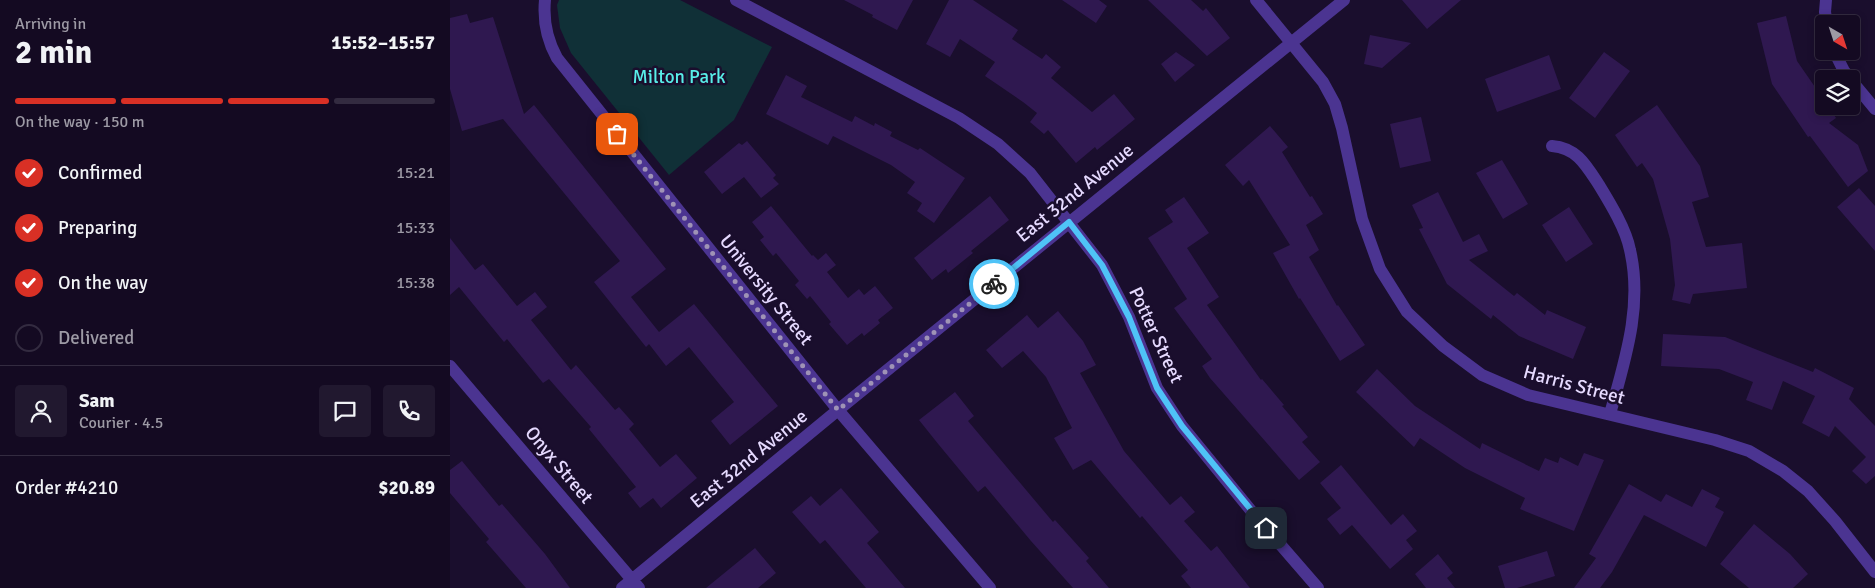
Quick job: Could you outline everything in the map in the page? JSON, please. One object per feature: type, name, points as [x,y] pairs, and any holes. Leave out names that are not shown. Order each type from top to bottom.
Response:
[{"type":"street","name":"University Street","points":[[545,0],[546,30],[550,46],[557,58],[838,410],[990,588]]},
{"type":"street","name":"Potter Street","points":[[736,0],[959,118],[998,144],[1030,173],[1102,265],[1129,317],[1157,388],[1182,426],[1253,513],[1318,588]]},
{"type":"street","name":"Harris Street","points":[[1256,0],[1322,82],[1334,104],[1342,128],[1362,219],[1380,269],[1407,312],[1443,346],[1482,375],[1528,395],[1716,440],[1749,451],[1783,471],[1808,491],[1875,572]]},
{"type":"street","name":"East 32nd Avenue","points":[[622,588],[636,584],[838,410],[1344,0]]},
{"type":"street","points":[[1826,0],[1826,15]]},
{"type":"street","points":[[1860,90],[1875,109]]},
{"type":"street","points":[[1552,146],[1563,147],[1580,158],[1612,205],[1630,249],[1636,297],[1628,348],[1610,414]]},
{"type":"street","name":"Onyx Street","points":[[450,366],[636,584]]},
{"type":"green space","name":"Milton Park","points":[[559,0],[680,0],[772,47],[734,120],[669,175],[571,53],[560,28],[557,5]]},
{"type":"building","points":[[844,0],[913,0],[897,30]]},
{"type":"building","points":[[949,0],[973,0],[1018,30],[1012,39],[1042,59],[1046,54],[1061,67],[1051,78],[1092,112],[1114,94],[1135,119],[1097,150],[1095,147],[1076,163],[1048,130],[1044,134],[1030,122],[1037,113],[985,76],[995,62],[960,39],[950,57],[926,44]]},
{"type":"building","points":[[1062,0],[1099,0],[1107,6],[1096,23]]},
{"type":"building","points":[[1148,0],[1191,0],[1203,11],[1206,8],[1230,38],[1207,56]]},
{"type":"building","points":[[1402,0],[1461,0],[1427,29]]},
{"type":"building","points":[[467,14],[470,23],[493,17],[524,114],[534,105],[666,269],[631,297],[659,332],[694,304],[778,406],[730,445],[711,421],[734,402],[689,347],[666,366],[649,344],[646,347],[594,282],[620,261],[503,119],[462,131],[450,89],[450,18]]},
{"type":"building","points":[[1786,16],[1797,61],[1815,87],[1815,115],[1834,115],[1836,118],[1829,123],[1858,145],[1868,171],[1848,187],[1810,136],[1808,137],[1772,84],[1757,23]]},
{"type":"building","points":[[1370,35],[1411,43],[1382,68],[1364,64]]},
{"type":"building","points":[[1176,52],[1195,65],[1175,82],[1161,64]]},
{"type":"building","points":[[1604,52],[1630,71],[1595,118],[1569,98]]},
{"type":"building","points":[[1549,55],[1561,89],[1497,112],[1485,79]]},
{"type":"building","points":[[786,75],[807,86],[801,97],[852,122],[855,116],[874,126],[875,123],[892,132],[890,136],[918,150],[920,148],[965,178],[934,223],[917,211],[922,203],[907,193],[915,182],[891,165],[833,136],[828,145],[766,114]]},
{"type":"building","points":[[1657,105],[1700,166],[1709,197],[1692,202],[1706,247],[1742,243],[1747,288],[1693,294],[1690,304],[1672,300],[1675,285],[1670,239],[1653,179],[1642,163],[1637,167],[1615,135]]},
{"type":"building","points":[[1421,117],[1431,161],[1400,168],[1390,124]]},
{"type":"building","points":[[1270,126],[1288,147],[1282,152],[1323,214],[1306,225],[1319,250],[1309,257],[1337,306],[1365,345],[1340,361],[1299,299],[1273,253],[1290,245],[1249,180],[1243,186],[1225,165]]},
{"type":"building","points":[[747,141],[776,175],[773,178],[779,184],[761,198],[744,177],[722,194],[704,172],[739,143],[742,145]]},
{"type":"building","points":[[1502,160],[1528,204],[1503,219],[1476,173]]},
{"type":"building","points":[[1859,188],[1875,206],[1875,251],[1837,207]]},
{"type":"building","points":[[1438,192],[1463,242],[1479,234],[1488,251],[1469,260],[1514,296],[1517,293],[1545,315],[1547,310],[1586,327],[1573,359],[1519,336],[1493,315],[1491,319],[1447,284],[1419,229],[1423,228],[1412,205]]},
{"type":"building","points":[[990,196],[1009,220],[971,251],[973,253],[948,273],[946,269],[932,280],[914,258]]},
{"type":"building","points":[[1184,197],[1209,233],[1187,248],[1219,297],[1207,305],[1261,380],[1284,405],[1282,406],[1308,437],[1302,442],[1320,462],[1299,480],[1210,378],[1202,366],[1212,359],[1174,308],[1187,299],[1148,238],[1173,222],[1165,210]]},
{"type":"building","points":[[771,206],[812,256],[818,260],[826,253],[836,265],[827,272],[848,298],[859,289],[864,295],[875,286],[893,308],[878,320],[880,323],[864,336],[862,333],[847,345],[829,324],[831,322],[810,296],[807,299],[795,285],[799,281],[776,253],[773,256],[760,240],[764,237],[752,222]]},
{"type":"building","points":[[1569,207],[1593,244],[1566,262],[1542,225]]},
{"type":"building","points":[[450,238],[475,270],[483,264],[517,306],[535,292],[547,307],[531,320],[571,370],[576,365],[615,410],[619,407],[634,424],[629,429],[660,467],[676,454],[697,478],[661,508],[653,498],[640,508],[628,493],[636,487],[589,429],[591,427],[549,379],[543,383],[507,339],[504,342],[459,287],[450,295]]},
{"type":"building","points":[[1058,311],[1083,341],[1096,365],[1080,373],[1124,451],[1170,505],[1181,496],[1195,512],[1184,521],[1211,551],[1217,546],[1250,588],[1191,588],[1181,576],[1188,570],[1142,516],[1140,518],[1091,460],[1073,470],[1054,438],[1072,428],[1046,377],[1023,351],[1002,368],[986,350],[1027,315],[1038,328]]},
{"type":"building","points":[[1663,334],[1725,337],[1813,372],[1815,368],[1854,388],[1849,399],[1875,426],[1875,476],[1866,484],[1852,471],[1866,457],[1835,426],[1829,437],[1802,423],[1815,396],[1783,381],[1772,410],[1746,400],[1753,382],[1719,369],[1661,366]]},
{"type":"building","points":[[1377,369],[1415,406],[1480,449],[1482,443],[1539,471],[1545,458],[1558,463],[1560,457],[1578,466],[1584,453],[1604,460],[1574,531],[1520,509],[1525,498],[1465,468],[1420,438],[1414,447],[1356,392]]},
{"type":"building","points":[[955,392],[974,416],[968,421],[1053,522],[1055,520],[1089,558],[1086,561],[1109,588],[1073,588],[985,486],[978,492],[919,420]]},
{"type":"building","points":[[462,461],[499,506],[502,504],[545,554],[570,588],[526,588],[486,542],[489,539],[450,493],[450,470]]},
{"type":"building","points":[[1341,465],[1391,525],[1403,514],[1417,531],[1406,540],[1413,549],[1390,569],[1352,525],[1340,535],[1327,519],[1341,508],[1320,483]]},
{"type":"building","points":[[1629,484],[1661,502],[1666,494],[1692,507],[1702,489],[1720,498],[1715,507],[1724,512],[1706,547],[1644,515],[1612,572],[1600,588],[1574,588],[1596,558],[1589,554]]},
{"type":"building","points":[[841,488],[879,532],[867,543],[905,588],[866,588],[825,540],[820,544],[792,512],[811,496],[820,506]]},
{"type":"building","points":[[1754,524],[1790,554],[1808,574],[1793,588],[1749,588],[1720,564]]},
{"type":"building","points":[[755,548],[776,573],[758,588],[706,588]]},
{"type":"building","points":[[1547,551],[1555,576],[1517,588],[1505,588],[1498,566]]},
{"type":"building","points":[[1438,554],[1453,573],[1447,578],[1455,588],[1426,588],[1415,574]]},
{"type":"way so far","points":[[617,134],[838,410],[994,284]]},
{"type":"route","points":[[994,284],[1069,222],[1102,265],[1129,317],[1157,388],[1182,426],[1266,528]]}]
